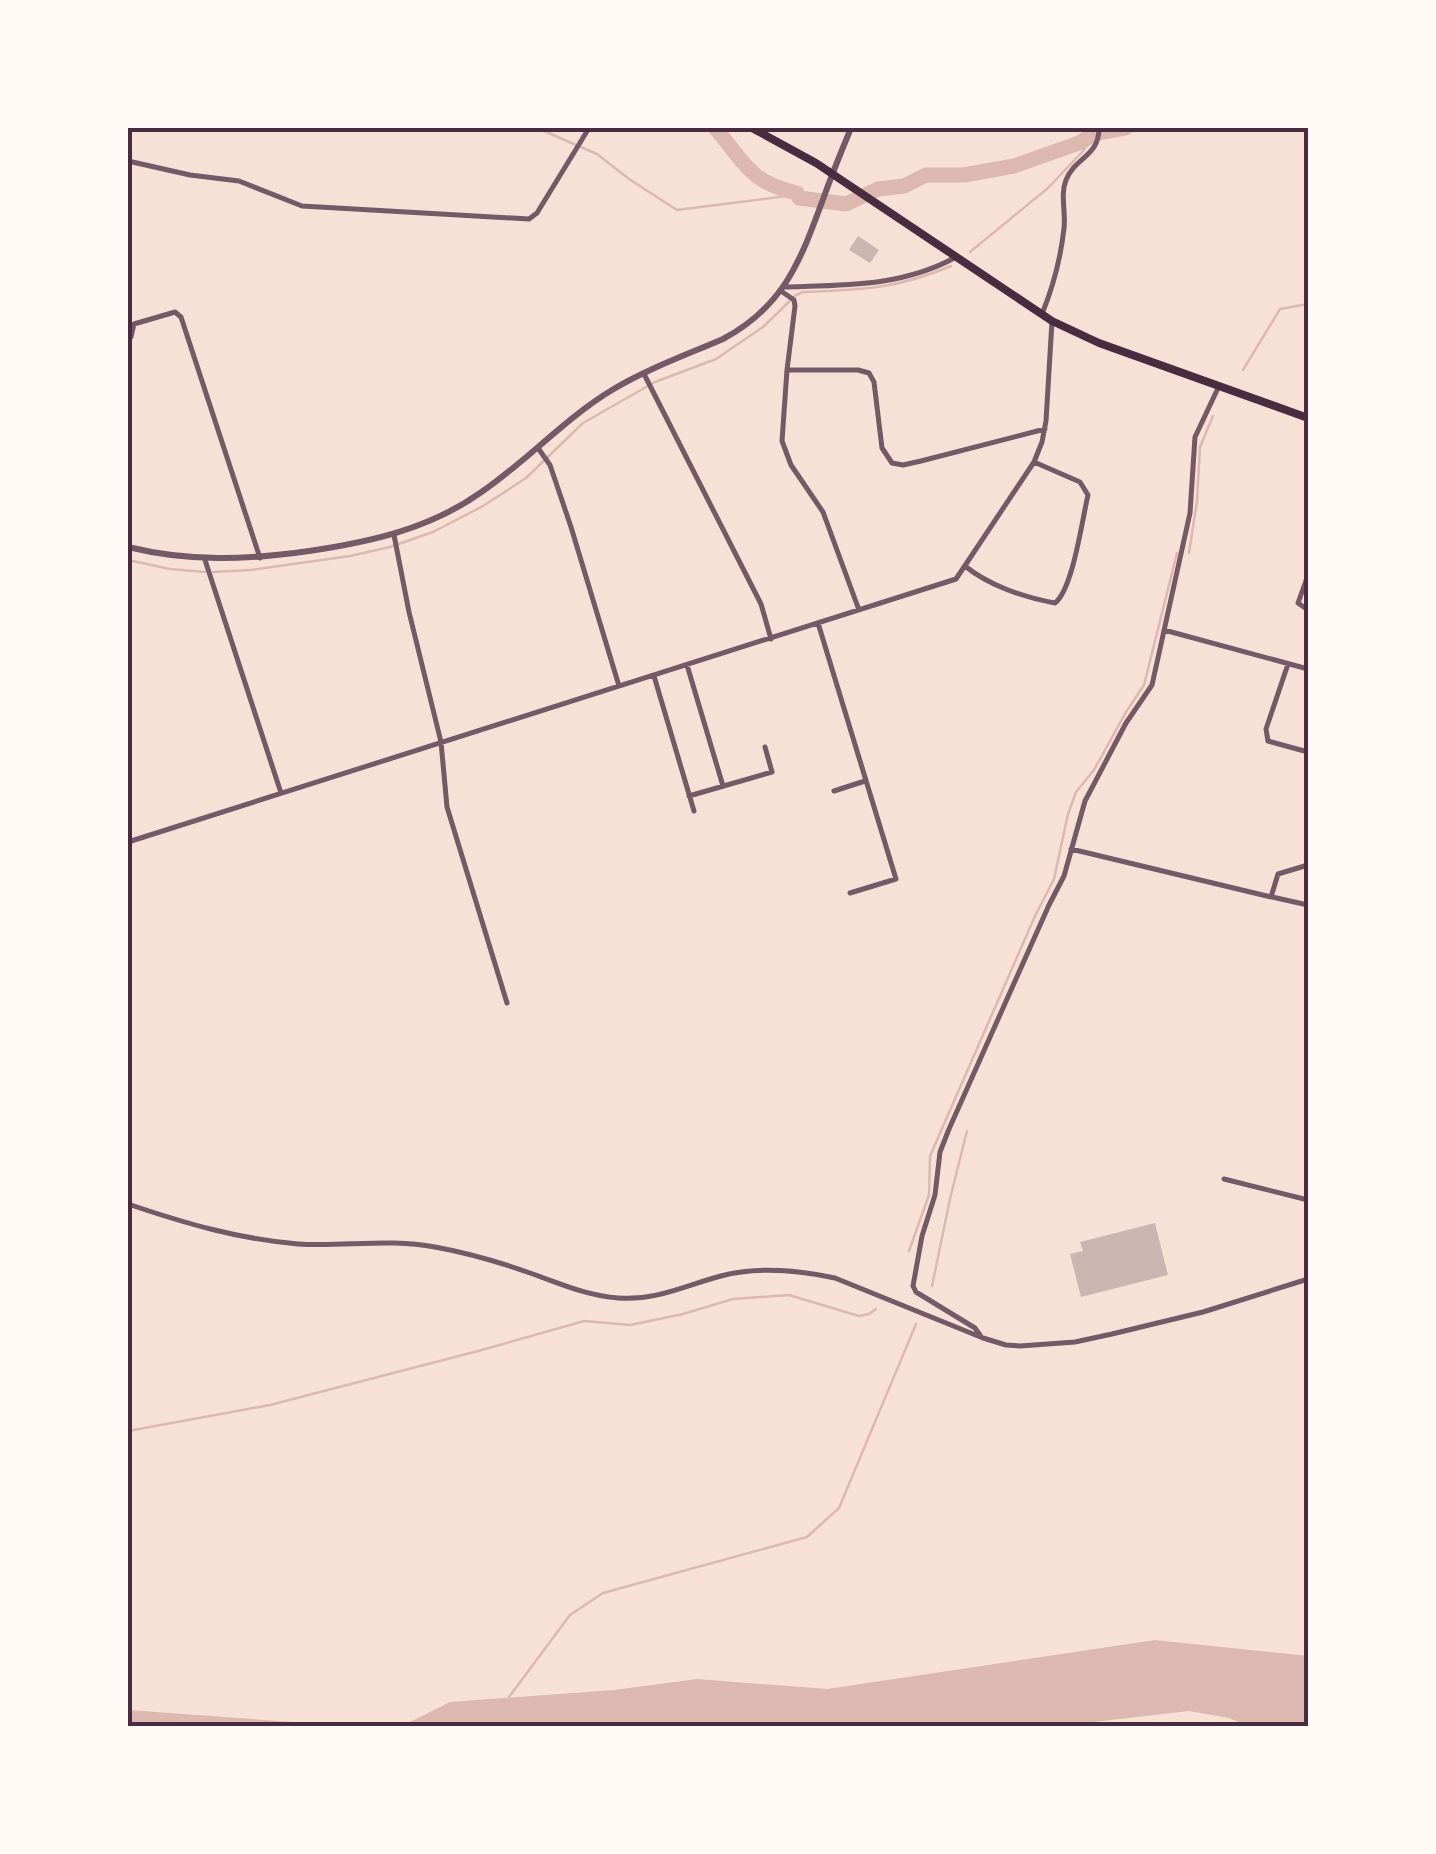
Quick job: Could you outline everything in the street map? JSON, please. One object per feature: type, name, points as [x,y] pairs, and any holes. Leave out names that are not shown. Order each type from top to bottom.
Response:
[{"type":"main road","points":[[752,128],[832,174],[1052,321],[1099,343],[1308,418]]},
{"type":"street","points":[[128,161],[239,181],[302,206],[530,218],[537,213],[589,128]]},
{"type":"street","points":[[128,547],[207,567],[355,544],[395,542],[476,496],[615,388],[648,382],[740,330],[762,312],[783,289],[801,255],[851,128]]},
{"type":"street","points":[[1042,315],[1064,233],[1066,181],[1092,152],[1099,132]]},
{"type":"street","points":[[783,289],[883,283],[915,276],[956,258]]},
{"type":"street","points":[[783,289],[792,298],[794,322],[786,370],[782,441],[791,465],[823,512],[859,610]]},
{"type":"street","points":[[128,340],[134,324],[174,312],[182,317],[260,558]]},
{"type":"street","points":[[128,842],[956,579],[1034,462],[1042,442],[1052,321]]},
{"type":"street","points":[[786,370],[868,373],[874,382],[882,448],[888,460],[897,465],[1044,429]]},
{"type":"street","points":[[648,382],[761,604],[771,639]]},
{"type":"street","points":[[983,1338],[975,1328],[916,1292],[912,1280],[935,1195],[940,1152],[1064,876],[1085,801],[1126,723],[1152,685],[1190,514],[1195,438],[1222,387]]},
{"type":"street","points":[[538,448],[546,459],[571,527],[619,686]]},
{"type":"street","points":[[964,566],[976,576],[1041,601],[1055,603],[1061,599],[1088,495],[1080,482],[1034,462]]},
{"type":"street","points":[[395,542],[441,742],[447,807],[507,1003]]},
{"type":"street","points":[[207,567],[281,792]]},
{"type":"street","points":[[1308,575],[1298,603],[1308,610]]},
{"type":"street","points":[[818,624],[896,879],[850,893]]},
{"type":"street","points":[[1164,630],[1308,669]]},
{"type":"street","points":[[1288,664],[1266,730],[1268,741],[1308,752]]},
{"type":"street","points":[[688,665],[723,786]]},
{"type":"street","points":[[654,676],[694,811]]},
{"type":"street","points":[[689,796],[772,772],[765,747]]},
{"type":"street","points":[[834,791],[865,782]]},
{"type":"street","points":[[1071,848],[1308,905]]},
{"type":"street","points":[[1271,896],[1278,874],[1308,865]]},
{"type":"street","points":[[1224,1179],[1308,1200]]},
{"type":"street","points":[[128,1204],[187,1224],[260,1240],[429,1246],[495,1260],[586,1293],[618,1298],[657,1297],[739,1272],[810,1272],[835,1278],[1006,1346],[1075,1342],[1203,1312],[1308,1278]]},
{"type":"shaded area","points":[[1155,1640],[1308,1656],[1308,1726],[1248,1726],[1229,1718],[1189,1711],[1059,1726],[348,1726],[408,1723],[450,1702],[614,1690],[697,1679],[827,1689]]},
{"type":"shaded area","points":[[128,1710],[348,1726],[128,1726]]},
{"type":"building","points":[[858,236],[879,250],[870,263],[849,250]]},
{"type":"building","points":[[1155,1223],[1168,1275],[1081,1297],[1070,1254],[1083,1251],[1080,1242]]},
{"type":"waterway","points":[[537,128],[597,154],[677,210],[787,196],[799,198]]},
{"type":"waterway","points":[[715,128],[757,177],[797,193],[799,198],[846,204],[878,189],[904,186],[926,175],[964,175],[1014,166],[1094,134],[1126,128]]},
{"type":"waterway","points":[[970,252],[1048,188],[1094,134]]},
{"type":"waterway","points":[[213,572],[350,556],[433,532],[526,478],[583,423],[655,382],[716,359],[763,327],[796,295],[896,284],[951,266]]},
{"type":"waterway","points":[[1243,370],[1280,309],[1308,304]]},
{"type":"waterway","points":[[1189,553],[1200,447],[1213,416]]},
{"type":"waterway","points":[[909,1251],[929,1195],[930,1156],[1054,879],[1076,792],[1094,770],[1144,685],[1177,553]]},
{"type":"waterway","points":[[128,560],[205,572]]},
{"type":"waterway","points":[[932,1286],[967,1131]]},
{"type":"waterway","points":[[128,1431],[270,1405],[584,1321],[630,1325],[733,1299],[789,1295],[859,1316],[876,1309]]},
{"type":"waterway","points":[[509,1697],[570,1615],[603,1593],[807,1537],[839,1508],[916,1324]]}]
